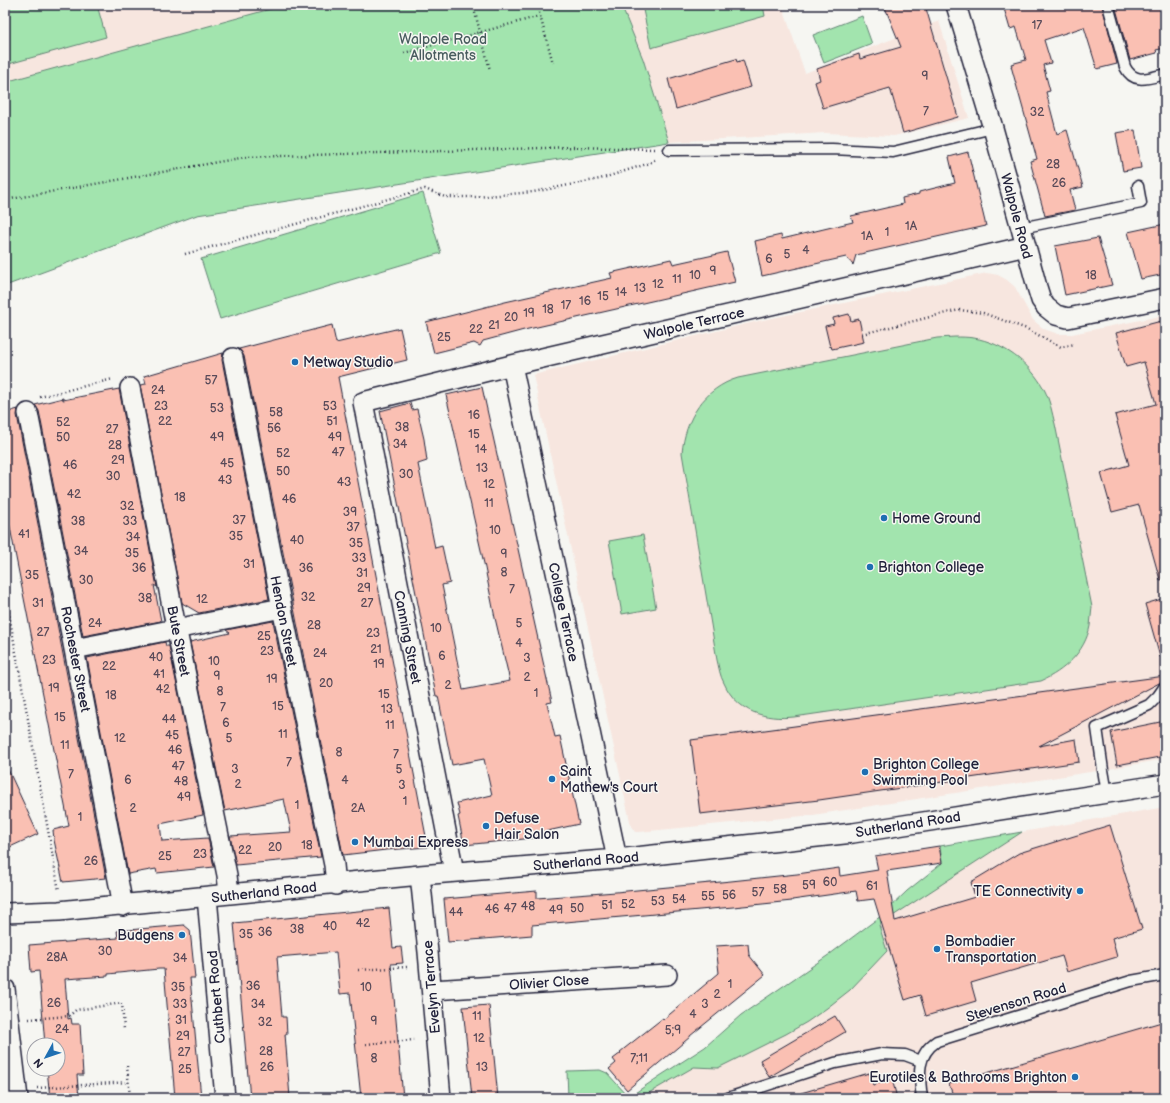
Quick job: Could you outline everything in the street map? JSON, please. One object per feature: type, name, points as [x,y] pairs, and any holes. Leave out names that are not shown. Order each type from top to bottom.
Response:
[{"type":"street","name":"Walpole Road","points":[[956,5],[993,128],[1041,300],[1049,310],[1060,316],[1068,318],[1165,298]]},
{"type":"street","name":"Walpole Terrace","points":[[363,402],[1024,237]]},
{"type":"street","name":"Hendon Street","points":[[233,358],[334,865],[336,885]]},
{"type":"street","name":"College Terrace","points":[[512,365],[617,859]]},
{"type":"street","name":"Bute Street","points":[[130,388],[227,875],[229,894]]},
{"type":"street","name":"Canning Street","points":[[363,402],[454,872]]},
{"type":"street","name":"Rochester Street","points":[[31,406],[74,649],[123,906]]},
{"type":"street","points":[[74,649],[282,608]]},
{"type":"street","name":"Sutherland Road","points":[[5,913],[59,911],[123,906],[454,872],[617,859],[853,833],[1165,784]]},
{"type":"street","name":"Evelyn Terrace","points":[[420,876],[432,990],[441,1098]]},
{"type":"street","name":"Cuthbert Road","points":[[207,897],[225,1098]]},
{"type":"street","name":"Olivier Close","points":[[432,990],[667,975]]},
{"type":"street","points":[[5,990],[18,1098]]},
{"type":"lane","points":[[1108,5],[1125,67],[1128,72],[1140,79],[1165,74]]},
{"type":"lane","points":[[669,150],[832,150],[894,152],[993,128]]},
{"type":"lane","points":[[1024,237],[1141,203],[1138,186]]},
{"type":"lane","points":[[1108,793],[1097,728],[1148,705],[1158,696],[1165,686]]},
{"type":"lane","name":"Stevenson Road","points":[[921,1061],[922,1056],[928,1048],[936,1041],[1131,981],[1165,975]]},
{"type":"lane","points":[[728,1098],[836,1063],[882,1054],[905,1055],[921,1061],[920,1072],[922,1098]]},
{"type":"path","points":[[473,5],[490,70]]},
{"type":"path","points":[[537,5],[553,63]]},
{"type":"path","points":[[404,53],[540,16]]},
{"type":"path","points":[[5,200],[246,157],[575,147],[669,150]]},
{"type":"path","points":[[186,254],[425,189],[445,197],[476,197],[533,192],[600,179],[650,163],[669,150]]},
{"type":"path","points":[[862,334],[960,310],[983,312],[1027,329],[1061,347],[1075,344]]},
{"type":"path","points":[[31,406],[128,376],[130,388]]},
{"type":"path","points":[[5,592],[59,889],[59,911]]},
{"type":"path","points":[[358,970],[407,967]]},
{"type":"path","points":[[28,1019],[69,1016],[76,1010],[122,1003],[124,1030]]},
{"type":"path","points":[[366,1044],[414,1040]]},
{"type":"path","points":[[127,1066],[130,1098]]},
{"type":"path","points":[[36,1088],[128,1082]]},
{"type":"shaded area","points":[[5,5],[285,5],[5,82]]},
{"type":"shaded area","points":[[621,5],[782,5],[805,73],[939,21],[969,118],[894,136],[825,133],[669,142],[643,59]]},
{"type":"shaded area","name":"Brighton College","points":[[987,273],[998,275],[1007,280],[1015,287],[1033,320],[1044,329],[1058,334],[1072,334],[1165,315],[1165,759],[813,815],[635,832],[631,826],[533,375],[754,322]]},
{"type":"shaded area","points":[[1165,807],[1165,1098],[635,1098],[705,1047],[741,1015],[855,936],[1022,832]]},
{"type":"green space","points":[[5,5],[97,5],[106,37],[5,65]]},
{"type":"green space","name":"Walpole Road Allotments","points":[[285,5],[621,5],[643,59],[669,142],[197,215],[5,286],[5,82]]},
{"type":"green space","points":[[642,5],[763,5],[765,16],[651,48]]},
{"type":"green space","points":[[862,16],[872,44],[824,63],[813,35]]},
{"type":"green space","points":[[423,193],[441,253],[220,319],[201,259]]},
{"type":"green space","name":"Home Ground","points":[[955,337],[985,341],[1005,349],[1031,371],[1046,393],[1055,424],[1092,607],[1090,626],[1083,644],[1072,660],[1058,672],[1041,681],[794,717],[773,717],[753,712],[736,701],[730,693],[722,678],[717,660],[682,453],[687,428],[692,417],[698,406],[715,389],[738,378],[937,338]]},
{"type":"green space","points":[[643,535],[656,608],[622,614],[609,541]]},
{"type":"green space","points":[[1022,832],[879,925],[887,951],[850,990],[807,1022],[718,1068],[694,1067],[640,1098],[568,1098],[567,1071],[600,1070],[607,1073],[626,1094],[632,1095],[705,1047],[741,1015],[830,954],[881,916],[907,891],[942,863],[940,846]]},
{"type":"building","points":[[884,5],[925,5],[958,117],[903,133],[890,88],[823,108],[815,82],[820,80],[817,69],[859,54],[860,59],[901,47]]},
{"type":"building","points":[[1003,5],[1102,5],[1117,64],[1097,69],[1084,27],[1044,40],[1051,63],[1043,65],[1050,91],[1046,92],[1057,134],[1067,130],[1083,187],[1070,190],[1075,210],[1045,216],[1030,161],[1037,159],[1011,66],[1011,64],[1026,60],[1016,27],[1010,29]]},
{"type":"building","points":[[1115,5],[1165,5],[1165,48],[1156,50],[1157,53],[1130,60]]},
{"type":"building","points":[[736,59],[737,62],[743,60],[751,87],[676,109],[668,79]]},
{"type":"building","points":[[1135,130],[1141,168],[1123,171],[1116,133]]},
{"type":"building","points":[[968,152],[986,226],[856,255],[853,265],[846,257],[762,276],[755,241],[781,235],[782,239],[853,222],[851,216],[903,204],[902,198],[955,183],[949,157]]},
{"type":"building","points":[[1165,224],[1165,274],[1141,279],[1128,232]]},
{"type":"building","points":[[1098,238],[1112,285],[1065,295],[1055,246]]},
{"type":"building","points":[[727,252],[735,282],[524,330],[483,341],[480,346],[474,343],[434,353],[426,322],[505,302],[612,278],[610,273],[671,259],[673,264]]},
{"type":"building","points":[[849,314],[851,321],[859,319],[864,342],[832,349],[831,346],[830,347],[825,326],[834,324],[833,318]]},
{"type":"building","points":[[1165,320],[1165,579],[1160,580],[1139,505],[1112,512],[1101,473],[1129,465],[1115,415],[1156,404],[1144,362],[1126,367],[1116,333]]},
{"type":"building","points":[[332,325],[336,343],[400,328],[407,360],[338,377],[428,847],[343,855],[244,356],[239,349]]},
{"type":"building","points":[[223,353],[222,360],[269,599],[199,613],[182,603],[140,385],[146,384],[144,376]]},
{"type":"building","points":[[482,387],[552,702],[547,703],[555,737],[560,736],[579,824],[543,832],[544,837],[464,845],[457,803],[492,795],[484,759],[452,765],[438,696],[436,696],[380,411],[410,403],[412,410],[417,409],[424,439],[427,461],[418,464],[435,548],[442,546],[450,583],[442,585],[463,690],[510,681],[446,395]]},
{"type":"building","points":[[119,389],[157,587],[154,585],[161,621],[83,636],[39,411],[35,405],[63,398],[63,400]]},
{"type":"building","points":[[18,409],[17,415],[106,878],[63,882],[54,840],[53,830],[69,826],[5,502],[5,413]]},
{"type":"building","points":[[1165,598],[1165,656],[1160,657],[1145,604]]},
{"type":"building","points":[[273,621],[321,857],[236,865],[230,836],[291,832],[284,799],[225,811],[190,642],[230,633],[226,630]]},
{"type":"building","points":[[165,642],[166,646],[169,646],[203,815],[160,824],[162,841],[208,838],[214,867],[157,873],[156,869],[128,874],[87,658]]},
{"type":"building","points":[[1165,676],[1165,680],[1039,746],[1076,739],[1079,762],[819,800],[700,814],[691,740]]},
{"type":"building","points":[[1165,721],[1165,756],[1117,765],[1111,732]]},
{"type":"building","points":[[5,763],[38,834],[10,847],[5,836]]},
{"type":"building","points":[[1110,825],[1142,929],[1112,938],[1117,957],[1067,972],[1062,956],[971,983],[976,1001],[926,1016],[920,995],[905,1000],[874,899],[858,901],[856,891],[792,901],[532,925],[532,935],[448,942],[444,899],[537,891],[537,898],[616,892],[797,874],[839,868],[840,876],[878,870],[875,856],[939,846],[942,863],[887,871],[895,921],[975,897],[971,882],[1019,853]]},
{"type":"building","points":[[389,908],[393,948],[401,947],[403,963],[391,964],[403,1098],[361,1098],[350,993],[340,994],[336,952],[277,957],[282,1017],[286,1017],[287,1034],[285,1034],[290,1098],[250,1098],[234,923]]},
{"type":"building","points":[[184,925],[190,930],[195,978],[190,978],[201,1098],[175,1098],[164,969],[159,969],[108,974],[108,976],[65,979],[68,1019],[71,1018],[72,1024],[80,1024],[83,1075],[77,1075],[79,1098],[50,1098],[48,1077],[66,1077],[66,1037],[44,1037],[39,971],[31,972],[29,945],[118,938],[117,931]]},
{"type":"building","points":[[748,944],[749,955],[765,975],[627,1090],[609,1069],[616,1063],[613,1059],[719,973],[716,946]]},
{"type":"building","points":[[489,1005],[498,1098],[472,1098],[463,1007]]},
{"type":"building","points":[[835,1016],[845,1032],[769,1077],[760,1060]]},
{"type":"building","points":[[1165,1021],[1165,1098],[954,1098],[949,1084]]},
{"type":"building","points":[[869,1073],[873,1085],[892,1079],[897,1098],[801,1098],[801,1093]]},
{"type":"place","name":"Metway Studio","points":[[295,362]]},
{"type":"place","name":"Home Ground","points":[[884,518]]},
{"type":"place","name":"Brighton College","points":[[870,567]]},
{"type":"place","name":"Brighton College Swimming Pool","points":[[865,772]]},
{"type":"place","name":"Saint Mathew's Court","points":[[552,779]]},
{"type":"place","name":"Defuse Hair Salon","points":[[486,826]]},
{"type":"place","name":"Mumbai Express","points":[[355,842]]},
{"type":"place","name":"TE Connectivity","points":[[1080,891]]},
{"type":"place","name":"Budgens","points":[[182,935]]},
{"type":"place","name":"Bombadier Transportation","points":[[937,949]]},
{"type":"place","name":"Eurotiles & Bathrooms Brighton","points":[[1075,1077]]}]
